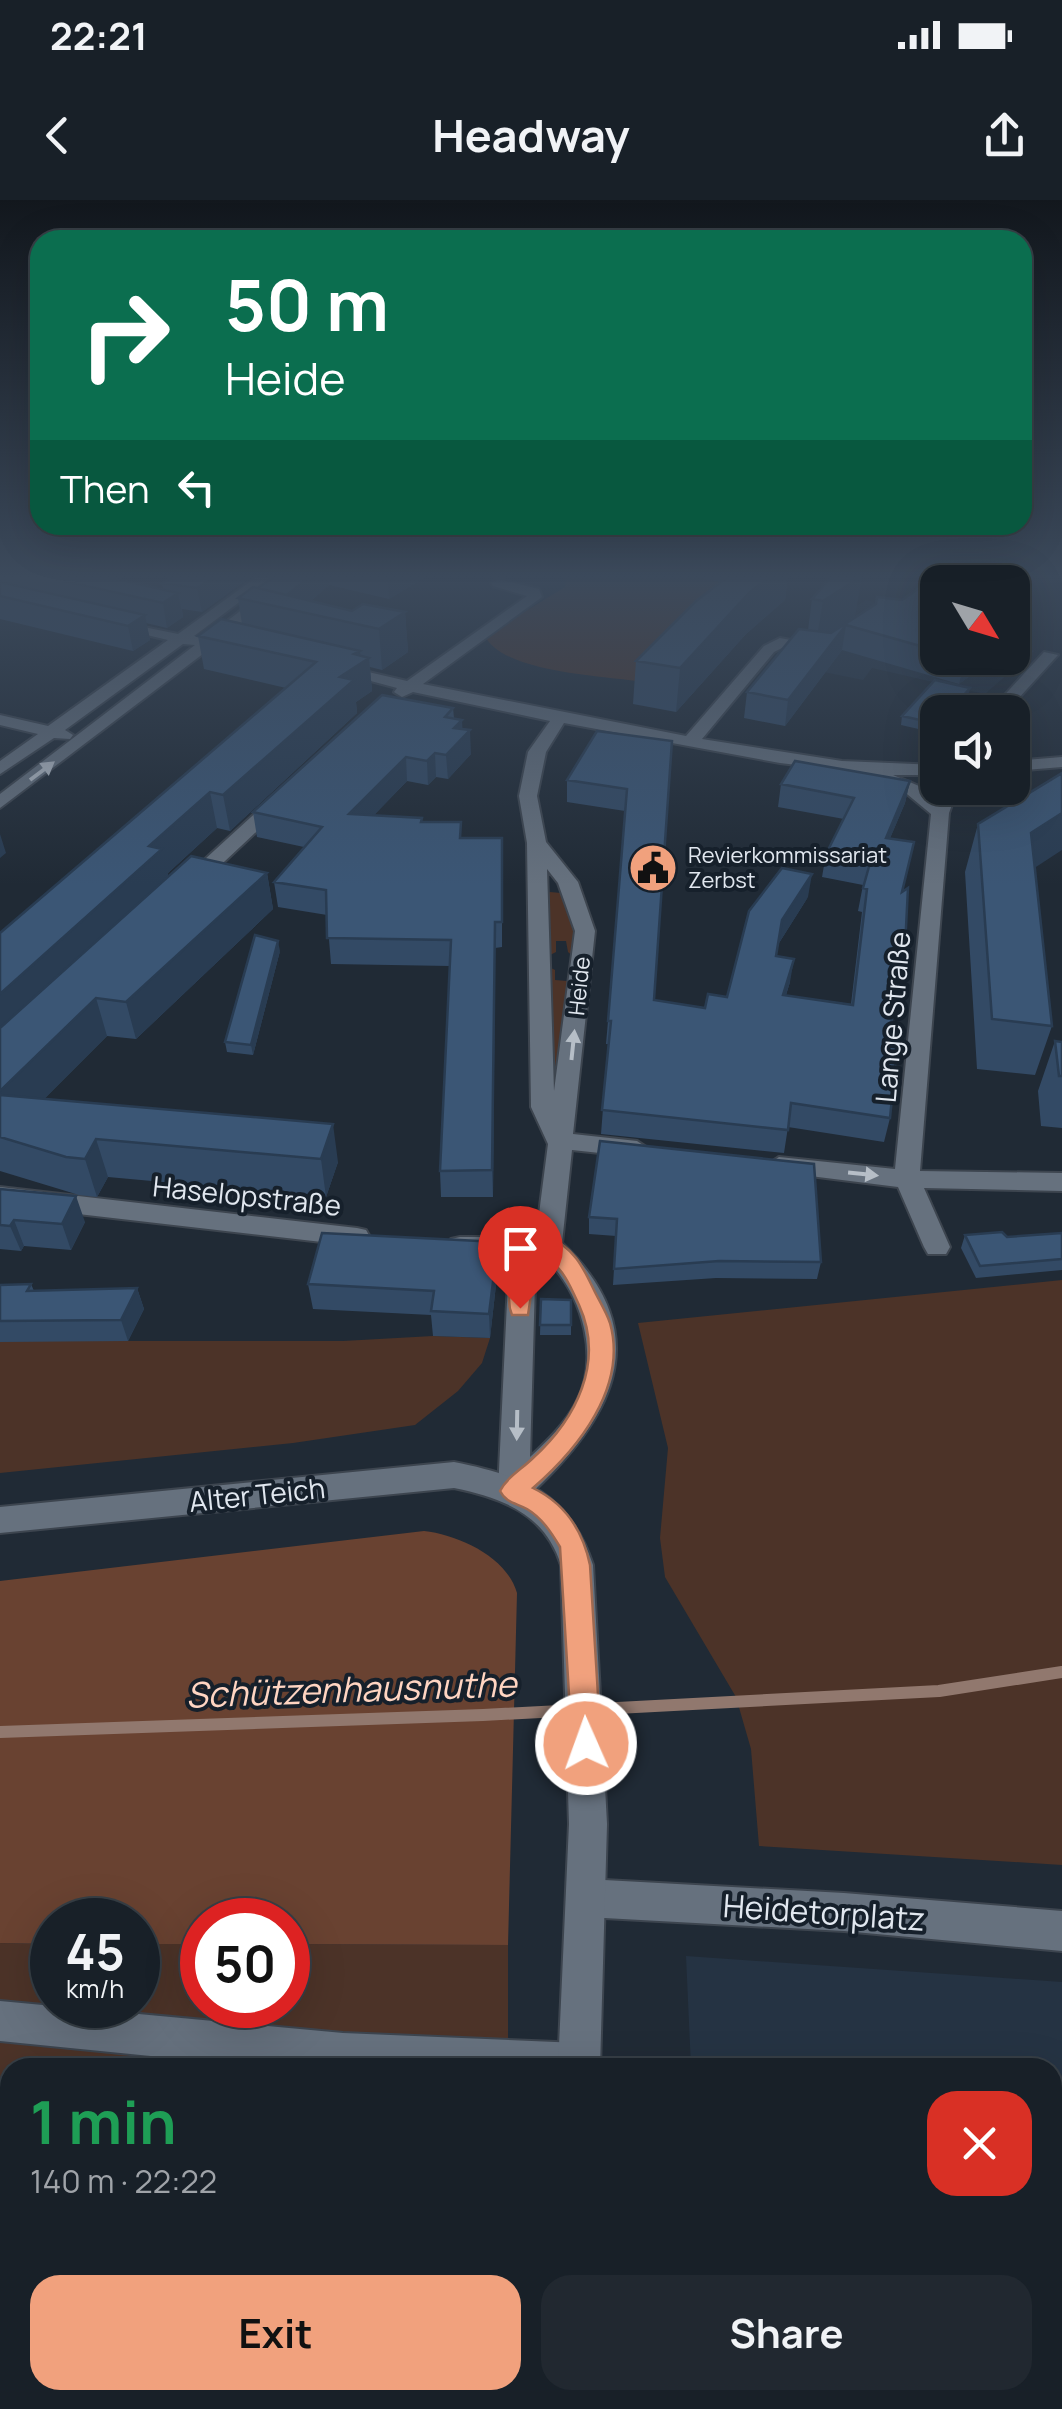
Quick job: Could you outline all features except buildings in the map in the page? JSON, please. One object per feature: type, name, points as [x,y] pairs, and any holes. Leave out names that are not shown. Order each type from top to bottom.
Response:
[{"type":"street","points":[[0,769],[125,679]]},
{"type":"street","points":[[0,803],[164,679]]},
{"type":"street","points":[[376,679],[559,719],[690,742],[870,772],[920,771]]},
{"type":"street","points":[[384,705],[419,679]]},
{"type":"street","points":[[690,742],[744,679]]},
{"type":"street","name":"Heide","points":[[558,1140],[543,1107],[537,843],[528,796],[537,752],[559,719]]},
{"type":"street","points":[[0,720],[85,739]]},
{"type":"street","points":[[1030,765],[1062,762]]},
{"type":"street","points":[[870,772],[913,790],[940,813]]},
{"type":"street","points":[[172,901],[301,780]]},
{"type":"street","name":"Lange Straße","points":[[937,1246],[908,1179],[943,805]]},
{"type":"street","name":"Heide","points":[[513,1491],[522,1281],[548,1246],[585,931],[568,882],[537,843]]},
{"type":"street","points":[[558,1140],[655,1151]]},
{"type":"street","points":[[752,1162],[908,1179],[1062,1182]]},
{"type":"street","name":"Haselopstraße","points":[[0,1196],[262,1229],[379,1239]]},
{"type":"street","points":[[438,1244],[548,1246],[570,1264],[599,1324],[599,1368],[589,1409],[546,1463],[513,1491]]},
{"type":"street","name":"Alter Teich","points":[[0,1520],[454,1475],[513,1491],[538,1503],[557,1520],[572,1544],[583,1658],[588,1824],[578,2058]]},
{"type":"street","name":"Heidetorplatz","points":[[586,1898],[805,1910],[1062,1931]]},
{"type":"street","points":[[0,2021],[421,2058]]},
{"type":"shaded area","points":[[920,679],[1002,679],[985,694]]},
{"type":"shaded area","points":[[561,893],[572,913],[575,958],[568,952],[566,941],[556,941],[556,952],[546,957],[546,895]]},
{"type":"shaded area","points":[[547,966],[555,970],[555,980],[567,981],[575,966],[553,1098]]},
{"type":"shaded area","points":[[1062,1280],[1062,1865],[759,1846],[751,1749],[736,1697],[665,1577],[660,1538],[668,1448],[638,1323]]},
{"type":"shaded area","points":[[433,1336],[490,1338],[482,1363],[458,1391],[415,1425],[293,1443],[0,1473],[0,1341],[343,1341]]},
{"type":"shaded area","points":[[424,1531],[452,1537],[480,1550],[503,1569],[517,1593],[508,1945],[310,1944],[310,1898],[180,1898],[180,1944],[160,1944],[160,1898],[30,1898],[30,1944],[0,1943],[0,1581]]},
{"type":"shaded area","points":[[0,1943],[30,1944],[30,2028],[160,2028],[160,1944],[180,1944],[180,2028],[310,2028],[310,1944],[508,1945],[508,2058],[0,2058]]},
{"type":"shaded area","points":[[686,1956],[1062,1982],[1062,2058],[691,2058]]},
{"type":"waterway","name":"Schützenhausnuthe","points":[[0,1732],[483,1715],[939,1691],[1062,1672]]},
{"type":"place","name":"Revierkommissariat Zerbst","points":[[653,868]]},
{"type":"route","points":[[520,1308],[522,1281],[548,1246],[570,1264],[599,1324],[599,1368],[589,1409],[546,1463],[513,1491],[538,1503],[557,1520],[572,1544],[577,1565],[586,1744]]}]
